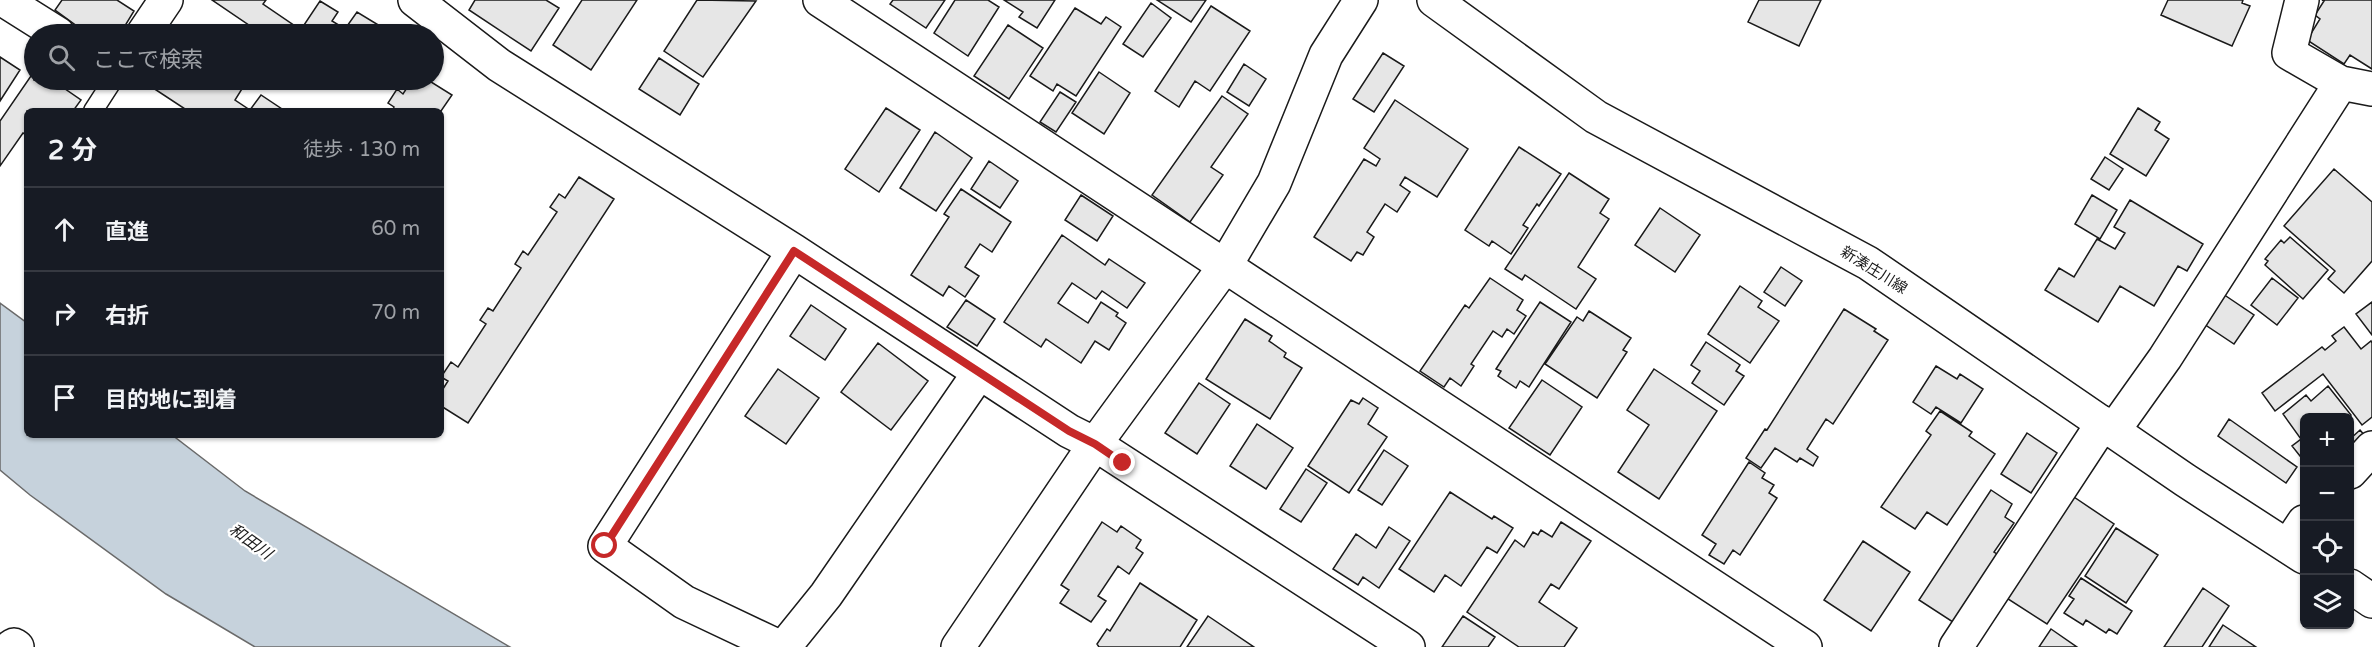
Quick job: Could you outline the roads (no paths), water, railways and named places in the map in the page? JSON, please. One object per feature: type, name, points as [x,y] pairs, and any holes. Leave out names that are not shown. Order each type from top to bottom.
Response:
[{"type":"street","points":[[4,0],[42,24]]},
{"type":"street","points":[[150,24],[166,0]]},
{"type":"street","points":[[415,0],[499,65],[794,251],[979,373],[1069,431],[1095,444],[1408,647]]},
{"type":"street","points":[[820,0],[1805,647]]},
{"type":"street","points":[[958,647],[1095,444],[1225,266],[1274,183],[1326,55],[1361,0]]},
{"type":"street","name":"新湊庄川線","points":[[1434,0],[1596,117],[1868,263],[2108,427],[2299,542]]},
{"type":"street","points":[[1956,647],[2108,427],[2165,358],[2357,86],[2289,53],[2302,0]]},
{"type":"street","points":[[779,647],[684,602],[605,546],[794,251]]},
{"type":"street","points":[[784,647],[826,595],[979,373]]},
{"type":"street","points":[[2354,467],[2372,448]]},
{"type":"street","points":[[2354,589],[2372,601]]},
{"type":"street","points":[[11,647],[14,645],[17,647]]},
{"type":"lane","points":[[95,108],[107,90]]},
{"type":"water","name":"和田川","points":[[0,303],[24,321],[24,438],[176,438],[245,491],[510,647],[255,647],[166,594],[30,495],[0,470]]}]
